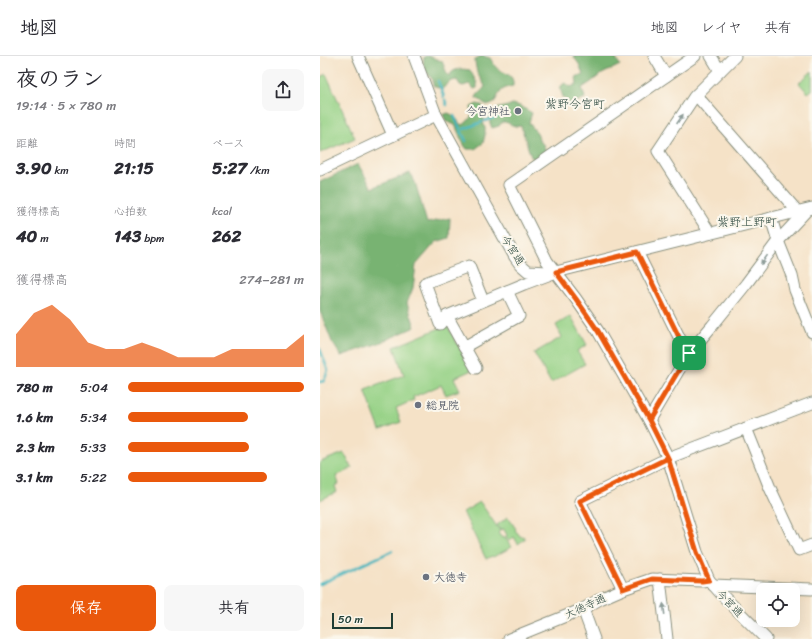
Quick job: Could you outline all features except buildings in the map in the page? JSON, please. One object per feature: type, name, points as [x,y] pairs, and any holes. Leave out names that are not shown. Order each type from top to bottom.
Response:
[{"type":"street","points":[[358,56],[393,135]]},
{"type":"street","name":"今宮通","points":[[414,56],[436,115],[520,264],[528,271],[556,272],[598,331],[649,420],[668,458],[697,552],[711,582],[766,639]]},
{"type":"street","points":[[654,56],[666,76]]},
{"type":"street","points":[[556,272],[547,261],[509,185],[695,56]]},
{"type":"street","points":[[711,56],[720,71]]},
{"type":"street","points":[[710,233],[658,151],[696,95],[735,56]]},
{"type":"street","points":[[696,95],[806,210]]},
{"type":"street","points":[[320,170],[436,115]]},
{"type":"street","points":[[484,301],[469,266],[425,283],[440,324],[447,316],[556,272],[806,210]]},
{"type":"street","points":[[649,420],[689,353],[746,284],[778,241],[806,210]]},
{"type":"street","points":[[771,218],[778,241],[792,276],[795,290],[812,332]]},
{"type":"street","points":[[637,252],[682,343],[689,353]]},
{"type":"street","points":[[464,347],[519,316],[507,291]]},
{"type":"street","points":[[447,316],[476,368]]},
{"type":"street","points":[[623,589],[580,501],[668,458],[812,403]]},
{"type":"street","points":[[746,428],[770,488],[799,550],[812,545]]},
{"type":"street","name":"大徳寺通","points":[[510,639],[623,589],[652,579],[812,589]]},
{"type":"street","points":[[660,579],[667,639]]},
{"type":"street","points":[[583,608],[594,639]]},
{"type":"green space","points":[[427,56],[442,61],[449,76],[456,70],[470,70],[477,83],[477,88],[474,89],[469,84],[463,86],[460,85],[457,80],[451,81],[442,89],[433,86],[433,80],[423,67],[424,57]]},
{"type":"green space","points":[[482,56],[490,58],[498,69],[510,76],[513,81],[513,86],[502,90],[494,103],[490,105],[487,105],[476,98],[485,86],[477,73],[475,62],[477,58]]},
{"type":"green space","points":[[573,56],[614,56],[620,65],[600,75],[582,88],[585,98],[571,104],[563,97],[560,88],[565,83],[571,87],[577,84],[576,77],[583,74],[579,64]]},
{"type":"green space","points":[[812,71],[812,90],[808,93],[799,83]]},
{"type":"green space","points":[[326,74],[355,138],[320,153],[320,77]]},
{"type":"green space","points":[[477,104],[482,105],[485,112],[483,122],[485,135],[483,143],[475,149],[467,149],[455,125],[446,121],[443,115],[448,113],[450,114],[463,125],[472,115],[471,107]]},
{"type":"green space","points":[[512,104],[520,106],[532,113],[529,122],[537,133],[539,141],[543,144],[546,151],[541,157],[535,159],[531,157],[521,126],[515,126],[507,122],[502,122],[499,126],[492,128],[490,123],[490,115],[495,109]]},
{"type":"green space","points":[[358,164],[372,188],[410,173],[415,182],[427,223],[450,218],[449,238],[436,242],[416,265],[413,288],[407,303],[415,327],[379,343],[341,356],[332,342],[320,311],[320,182]]},
{"type":"green space","points":[[571,316],[587,345],[577,351],[585,364],[551,383],[534,353],[562,337],[556,325]]},
{"type":"green space","points":[[447,325],[472,370],[454,378],[460,390],[446,395],[441,385],[413,397],[414,400],[396,408],[401,422],[380,430],[365,390],[404,375],[394,347]]},
{"type":"green space","points":[[344,453],[352,468],[336,476],[339,484],[335,486],[337,492],[320,500],[320,462]]},
{"type":"green space","points":[[480,502],[500,531],[498,533],[502,538],[504,537],[512,547],[486,559],[463,512]]},
{"type":"green space","points":[[508,517],[516,529],[515,530],[525,539],[518,544],[514,537],[509,541],[503,528],[501,530],[497,525]]},
{"type":"waterway","points":[[438,81],[444,97]]},
{"type":"waterway","points":[[445,100],[447,105]]},
{"type":"waterway","points":[[454,116],[466,141]]},
{"type":"waterway","points":[[485,121],[498,116]]},
{"type":"waterway","points":[[464,129],[482,122]]},
{"type":"waterway","points":[[320,349],[328,370],[324,381],[320,382]]},
{"type":"waterway","points":[[320,584],[392,551]]},
{"type":"place","name":"今宮神社","points":[[518,111]]},
{"type":"place","name":"総見院","points":[[418,405]]},
{"type":"place","name":"大徳寺","points":[[426,577]]},
{"type":"district","name":"紫野今宮町","points":[[575,104]]},
{"type":"district","name":"紫野上野町","points":[[747,222]]},
{"type":"route","points":[[689,353],[649,420],[668,458],[580,501],[623,589],[652,579],[709,580],[697,552],[668,458],[649,420],[598,331],[556,272],[637,252],[682,343],[689,353]]}]
